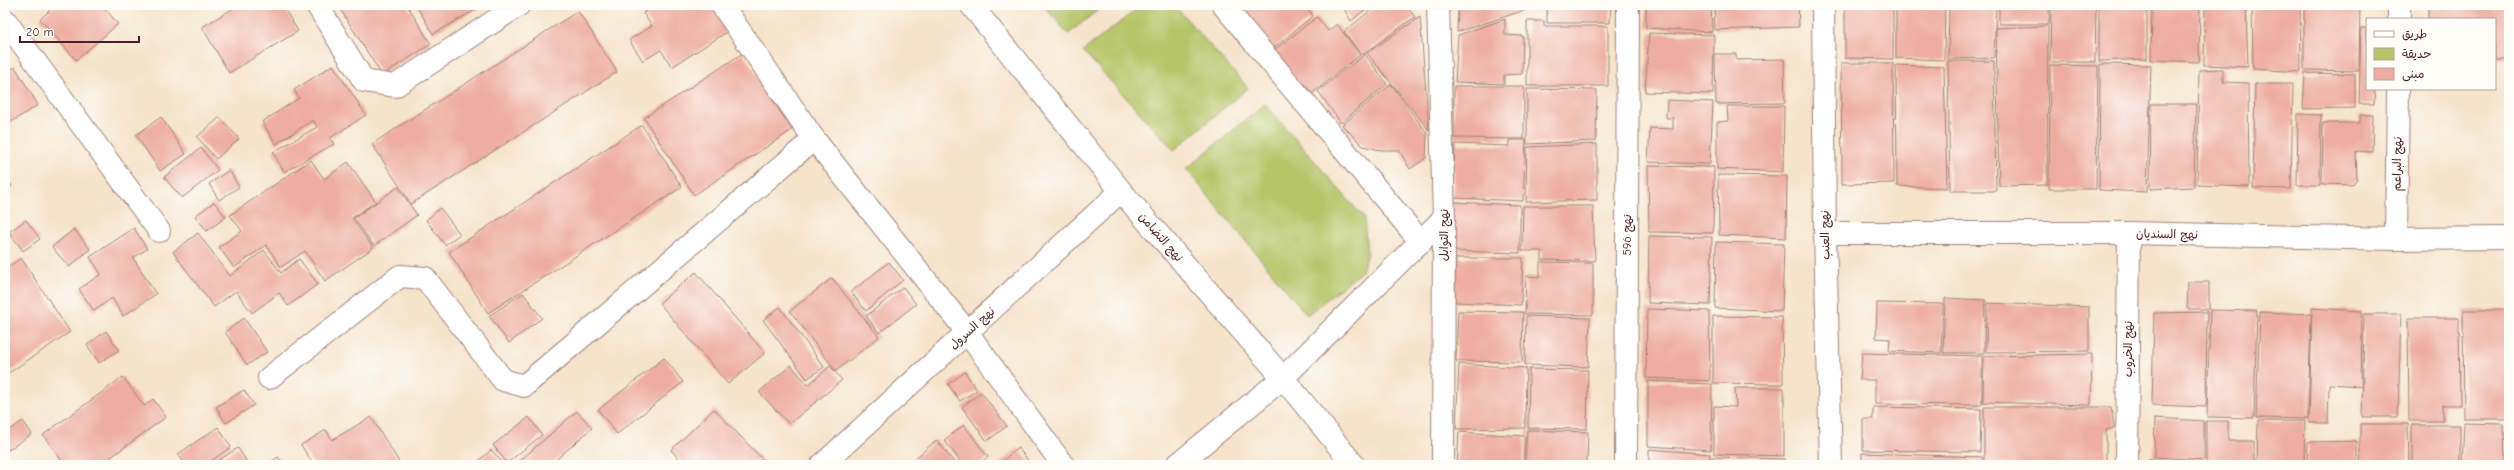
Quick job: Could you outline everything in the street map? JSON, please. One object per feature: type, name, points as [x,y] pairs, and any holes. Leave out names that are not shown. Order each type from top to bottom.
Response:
[{"type":"street","points":[[317,5],[364,81],[395,86],[519,5]]},
{"type":"street","points":[[722,5],[814,138],[967,332],[1063,465]]},
{"type":"street","name":"نهج التضامن","points":[[971,5],[1121,191],[1283,378],[1354,465]]},
{"type":"street","points":[[1223,5],[1420,242]]},
{"type":"street","name":"نهج التوابل","points":[[1438,5],[1444,218],[1443,465]]},
{"type":"street","name":"نهج 596","points":[[1626,465],[1628,5]]},
{"type":"street","name":"نهج العنب","points":[[1823,5],[1825,233],[1831,465]]},
{"type":"street","points":[[2398,18],[2399,5]]},
{"type":"street","points":[[5,20],[159,231]]},
{"type":"street","name":"نهج البراعم","points":[[2396,239],[2398,90]]},
{"type":"street","points":[[269,378],[400,276],[425,278],[503,380],[524,386],[814,138]]},
{"type":"street","name":"نهج السرول","points":[[822,465],[1121,191]]},
{"type":"street","points":[[1177,465],[1283,378],[1444,218]]},
{"type":"street","name":"نهج السنديان","points":[[1825,233],[2129,233],[2396,239],[2509,238]]},
{"type":"street","name":"نهج الخروب","points":[[2127,465],[2129,233]]},
{"type":"green space","points":[[1043,5],[1104,5],[1068,34]]},
{"type":"green space","points":[[1142,5],[1174,5],[1248,88],[1174,150],[1083,51]]},
{"type":"green space","points":[[1265,104],[1364,218],[1367,253],[1362,271],[1307,315],[1186,169]]},
{"type":"building","points":[[56,5],[102,5],[118,24],[76,60],[40,19]]},
{"type":"building","points":[[239,5],[282,5],[298,31],[229,73],[202,27]]},
{"type":"building","points":[[347,5],[407,5],[431,44],[382,75],[340,9]]},
{"type":"building","points":[[416,5],[484,5],[433,34]]},
{"type":"building","points":[[656,5],[714,5],[730,30],[672,67],[661,50],[643,61],[629,40],[652,26],[643,13]]},
{"type":"building","points":[[1243,5],[1310,5],[1307,7],[1313,16],[1272,49],[1237,10]]},
{"type":"building","points":[[1342,5],[1371,5],[1351,21]]},
{"type":"building","points":[[1377,5],[1406,5],[1415,17],[1362,55],[1344,32]]},
{"type":"building","points":[[1455,5],[1541,5],[1457,32],[1458,9]]},
{"type":"building","points":[[1611,5],[1610,23],[1547,23],[1547,6]]},
{"type":"building","points":[[1646,5],[1711,5],[1712,32],[1646,28]]},
{"type":"building","points":[[1714,5],[1798,5],[1799,27],[1715,30]]},
{"type":"building","points":[[1845,5],[1893,5],[1893,59],[1845,58]]},
{"type":"building","points":[[1896,5],[1945,5],[1944,60],[1896,58]]},
{"type":"building","points":[[1949,5],[1996,5],[1994,58],[1948,59]]},
{"type":"building","points":[[1999,5],[2049,5],[2049,24],[1999,24]]},
{"type":"building","points":[[2051,5],[2096,5],[2095,62],[2050,62]]},
{"type":"building","points":[[2099,5],[2147,5],[2147,59],[2099,61]]},
{"type":"building","points":[[2152,5],[2200,5],[2199,62],[2151,60]]},
{"type":"building","points":[[2205,5],[2246,5],[2248,67],[2204,65]]},
{"type":"building","points":[[2252,5],[2300,5],[2301,72],[2253,69]]},
{"type":"building","points":[[2304,5],[2360,5],[2359,71],[2304,70]]},
{"type":"building","points":[[2428,5],[2509,5],[2509,60],[2496,60],[2496,18],[2428,18]]},
{"type":"building","points":[[578,11],[617,72],[411,204],[372,144]]},
{"type":"building","points":[[1317,17],[1328,31],[1337,24],[1360,55],[1309,96],[1274,50]]},
{"type":"building","points":[[1420,17],[1429,130],[1367,53]]},
{"type":"building","points":[[1505,19],[1505,35],[1523,36],[1522,74],[1504,75],[1504,84],[1455,82],[1458,35]]},
{"type":"building","points":[[1527,21],[1544,21],[1544,26],[1608,26],[1608,86],[1527,86]]},
{"type":"building","points":[[2048,26],[2047,185],[1999,186],[1996,28]]},
{"type":"building","points":[[2361,28],[2366,28],[2366,90],[2375,90],[2374,104],[2359,104]]},
{"type":"building","points":[[1649,33],[1714,35],[1713,94],[1645,92]]},
{"type":"building","points":[[743,53],[792,130],[694,195],[644,118]]},
{"type":"building","points":[[1365,54],[1387,84],[1341,123],[1318,91]]},
{"type":"building","points":[[1715,54],[1736,54],[1736,60],[1784,59],[1785,103],[1716,104]]},
{"type":"building","points":[[1948,61],[1994,61],[1996,191],[1950,191]]},
{"type":"building","points":[[1841,63],[1893,63],[1894,183],[1842,184]]},
{"type":"building","points":[[2100,64],[2151,65],[2147,192],[2099,190]]},
{"type":"building","points":[[333,65],[366,115],[330,138],[334,144],[284,172],[273,152],[317,127],[313,120],[276,144],[262,122],[299,98],[294,90]]},
{"type":"building","points":[[1896,65],[1944,67],[1947,188],[1897,186]]},
{"type":"building","points":[[2050,65],[2098,66],[2096,189],[2049,189]]},
{"type":"building","points":[[15,67],[38,105],[5,126],[5,73]]},
{"type":"building","points":[[2223,69],[2223,82],[2248,83],[2249,187],[2197,185],[2199,70]]},
{"type":"building","points":[[2305,73],[2355,74],[2355,108],[2303,109]]},
{"type":"building","points":[[1391,84],[1427,133],[1426,158],[1410,169],[1399,150],[1380,150],[1363,146],[1342,125]]},
{"type":"building","points":[[2255,84],[2293,84],[2291,189],[2253,188]]},
{"type":"building","points":[[1454,86],[1524,86],[1524,139],[1454,138]]},
{"type":"building","points":[[1527,89],[1597,90],[1596,141],[1527,144]]},
{"type":"building","points":[[1667,100],[1713,102],[1710,164],[1648,162],[1650,128],[1673,129],[1673,118],[1666,118]]},
{"type":"building","points":[[2151,104],[2196,104],[2194,187],[2150,189]]},
{"type":"building","points":[[1727,106],[1784,106],[1783,172],[1717,169],[1717,122],[1728,121]]},
{"type":"building","points":[[2298,114],[2321,115],[2320,185],[2297,185]]},
{"type":"building","points":[[2360,115],[2373,115],[2372,152],[2356,151],[2357,179],[2352,185],[2322,184],[2323,123],[2360,123]]},
{"type":"building","points":[[161,117],[186,154],[160,171],[136,135]]},
{"type":"building","points":[[220,117],[239,139],[216,159],[197,137]]},
{"type":"building","points":[[642,125],[682,187],[488,313],[449,252]]},
{"type":"building","points":[[1509,140],[1526,140],[1523,201],[1453,198],[1455,144],[1509,146]]},
{"type":"building","points":[[1597,144],[1597,200],[1526,202],[1527,147]]},
{"type":"building","points":[[201,148],[218,170],[182,198],[164,177]]},
{"type":"building","points":[[311,160],[324,179],[348,162],[376,202],[352,218],[373,248],[325,281],[305,251],[281,267],[266,245],[234,268],[219,247],[242,231],[230,215]]},
{"type":"building","points":[[1648,166],[1714,167],[1713,233],[1649,232]]},
{"type":"building","points":[[229,170],[239,187],[219,200],[209,184]]},
{"type":"building","points":[[1718,175],[1787,176],[1786,238],[1719,235]]},
{"type":"building","points":[[5,177],[12,186],[5,191]]},
{"type":"building","points":[[398,187],[417,215],[374,246],[354,218]]},
{"type":"building","points":[[214,202],[226,217],[207,231],[195,216]]},
{"type":"building","points":[[1453,202],[1520,205],[1520,253],[1452,251]]},
{"type":"building","points":[[1523,206],[1593,206],[1595,261],[1542,260],[1542,251],[1522,251]]},
{"type":"building","points":[[440,208],[460,234],[445,245],[426,220]]},
{"type":"building","points":[[26,220],[40,239],[23,251],[9,232]]},
{"type":"building","points":[[134,228],[147,249],[133,258],[156,294],[123,316],[112,298],[94,311],[79,289],[101,274],[90,257]]},
{"type":"building","points":[[74,229],[90,249],[69,267],[52,247]]},
{"type":"building","points":[[198,233],[230,276],[264,250],[281,273],[299,259],[318,284],[288,306],[279,293],[252,313],[236,291],[214,307],[173,252]]},
{"type":"building","points":[[1649,236],[1712,237],[1710,305],[1648,303]]},
{"type":"building","points":[[1716,242],[1784,244],[1782,311],[1715,308]]},
{"type":"building","points":[[21,258],[70,332],[7,374],[5,269]]},
{"type":"building","points":[[1456,258],[1523,258],[1521,305],[1455,302]]},
{"type":"building","points":[[889,262],[903,280],[866,311],[851,292]]},
{"type":"building","points":[[1540,262],[1593,263],[1593,315],[1525,314],[1526,276],[1540,277]]},
{"type":"building","points":[[696,272],[765,353],[728,384],[659,303]]},
{"type":"building","points":[[832,278],[879,337],[836,371],[790,311]]},
{"type":"building","points":[[2188,282],[2209,282],[2209,309],[2187,309]]},
{"type":"building","points":[[903,287],[916,304],[879,333],[866,316]]},
{"type":"building","points":[[523,293],[542,318],[509,343],[489,316]]},
{"type":"building","points":[[1945,298],[1985,300],[1984,353],[1943,353]]},
{"type":"building","points":[[1877,303],[1943,304],[1941,353],[1889,351],[1890,339],[1876,338]]},
{"type":"building","points":[[1987,303],[2089,307],[2089,351],[1986,352]]},
{"type":"building","points":[[780,307],[824,367],[807,379],[763,320]]},
{"type":"building","points":[[2312,308],[2362,311],[2361,386],[2329,384],[2328,423],[2309,423]]},
{"type":"building","points":[[1647,309],[1709,311],[1710,381],[1646,378]]},
{"type":"building","points":[[2210,310],[2257,311],[2254,418],[2207,417]]},
{"type":"building","points":[[2463,310],[2509,310],[2507,419],[2464,419]]},
{"type":"building","points":[[1458,311],[1523,312],[1522,362],[1456,361]]},
{"type":"building","points":[[2207,312],[2206,407],[2152,405],[2154,313]]},
{"type":"building","points":[[2260,312],[2311,314],[2308,419],[2256,418]]},
{"type":"building","points":[[2364,314],[2401,314],[2398,417],[2362,417]]},
{"type":"building","points":[[1526,316],[1590,318],[1588,367],[1525,365]]},
{"type":"building","points":[[1713,316],[1782,317],[1783,384],[1713,383]]},
{"type":"building","points":[[244,318],[267,352],[247,365],[225,332]]},
{"type":"building","points":[[2408,318],[2459,318],[2460,405],[2443,405],[2443,421],[2409,421]]},
{"type":"building","points":[[106,331],[119,350],[99,363],[87,345]]},
{"type":"building","points":[[1862,353],[1982,356],[1982,405],[1875,404],[1875,380],[1860,380]]},
{"type":"building","points":[[2092,354],[2091,405],[1983,402],[1984,356]]},
{"type":"building","points":[[664,358],[683,382],[617,434],[598,410]]},
{"type":"building","points":[[1459,364],[1526,368],[1525,428],[1456,429]]},
{"type":"building","points":[[791,365],[808,385],[830,366],[842,380],[789,424],[759,392]]},
{"type":"building","points":[[1529,369],[1588,370],[1587,429],[1528,428]]},
{"type":"building","points":[[965,372],[977,390],[960,401],[948,384]]},
{"type":"building","points":[[123,377],[144,406],[153,399],[166,417],[100,465],[65,465],[43,435]]},
{"type":"building","points":[[1648,381],[1712,384],[1711,450],[1648,446]]},
{"type":"building","points":[[1735,388],[1784,388],[1784,456],[1714,454],[1714,406],[1736,407]]},
{"type":"building","points":[[244,390],[254,405],[226,423],[216,407]]},
{"type":"building","points":[[981,392],[1007,426],[987,441],[962,407]]},
{"type":"building","points":[[1873,407],[1981,409],[1980,452],[1863,450],[1863,419],[1873,419]]},
{"type":"building","points":[[1984,407],[2111,407],[2114,428],[2106,430],[2106,465],[1984,465]]},
{"type":"building","points":[[714,409],[766,463],[764,465],[685,465],[671,450]]},
{"type":"building","points":[[577,411],[592,428],[550,465],[515,465]]},
{"type":"building","points":[[371,417],[401,465],[314,465],[301,445],[326,430],[332,440]]},
{"type":"building","points":[[529,417],[542,435],[507,463],[493,445]]},
{"type":"building","points":[[2155,418],[2204,421],[2204,460],[2154,457]]},
{"type":"building","points":[[23,421],[32,434],[8,450],[5,444],[5,433]]},
{"type":"building","points":[[2206,421],[2228,421],[2228,441],[2254,441],[2254,465],[2206,465]]},
{"type":"building","points":[[2258,421],[2305,421],[2304,465],[2257,465]]},
{"type":"building","points":[[2464,423],[2504,424],[2505,465],[2462,465]]},
{"type":"building","points":[[2360,424],[2408,424],[2409,465],[2360,465]]},
{"type":"building","points":[[964,425],[988,457],[978,465],[963,465],[944,440]]},
{"type":"building","points":[[2412,425],[2460,425],[2460,465],[2412,465]]},
{"type":"building","points":[[218,427],[231,447],[205,465],[186,465],[178,454]]},
{"type":"building","points":[[1527,430],[1588,432],[1587,463],[1525,465]]},
{"type":"building","points":[[1459,432],[1525,436],[1523,465],[1457,465]]},
{"type":"building","points":[[937,440],[956,465],[919,465],[914,459]]},
{"type":"building","points":[[2357,441],[2357,465],[2307,465],[2308,442]]},
{"type":"building","points":[[238,448],[249,465],[211,465]]},
{"type":"building","points":[[1018,448],[1031,464],[998,465]]},
{"type":"building","points":[[1649,449],[1710,454],[1710,465],[1649,465]]},
{"type":"building","points":[[491,450],[505,465],[475,464]]},
{"type":"building","points":[[1862,453],[1982,457],[1982,465],[1862,465]]},
{"type":"building","points":[[278,457],[284,465],[266,465]]},
{"type":"building","points":[[1713,457],[1784,459],[1784,465],[1712,465]]},
{"type":"building","points":[[2149,459],[2204,463],[2204,465],[2149,465]]}]
